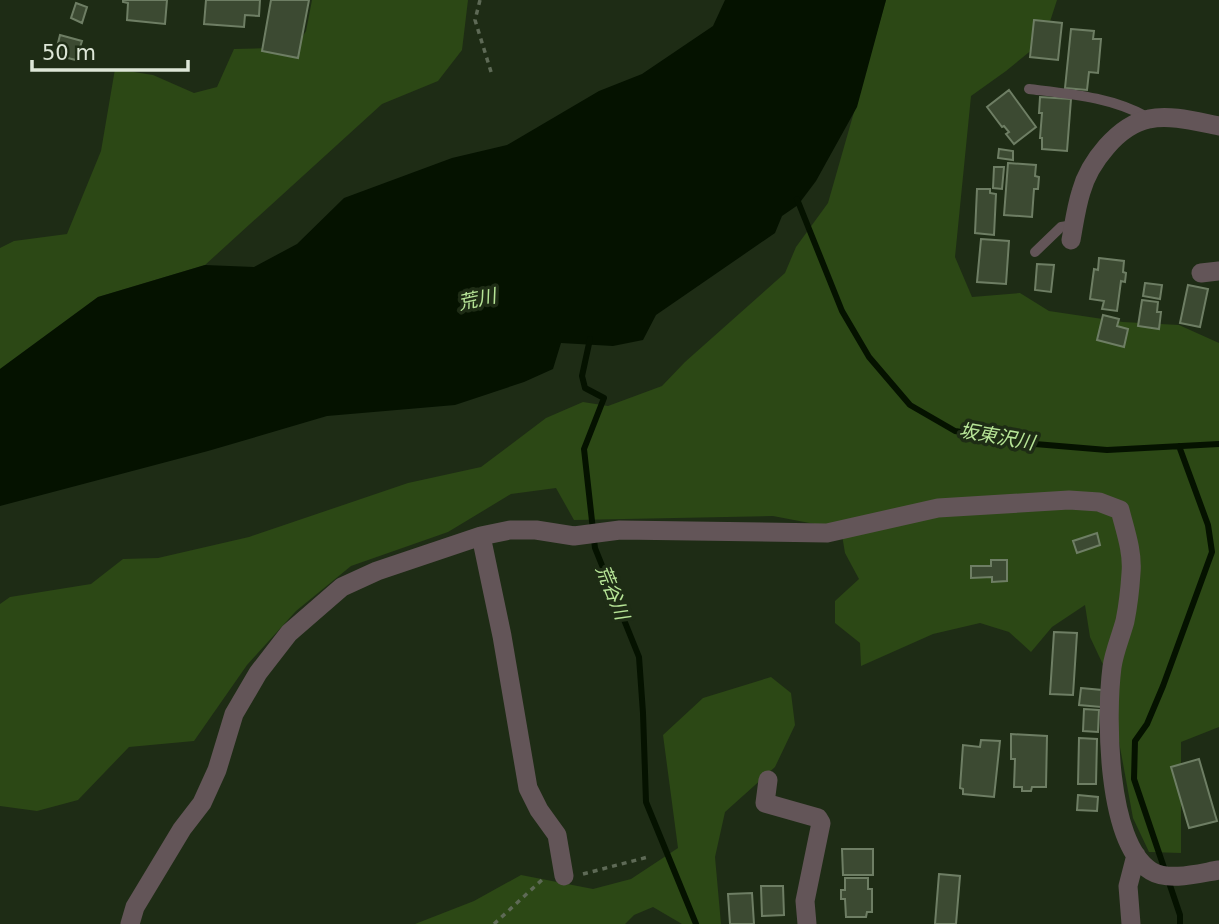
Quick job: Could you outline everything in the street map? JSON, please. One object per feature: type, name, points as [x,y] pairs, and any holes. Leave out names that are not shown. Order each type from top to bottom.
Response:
[{"type":"street","points":[[1072,233],[1081,191],[1096,161],[1131,125],[1150,118],[1190,120],[1219,126]]},
{"type":"street","points":[[130,924],[135,907],[182,829],[202,803],[217,770],[234,714],[258,673],[289,633],[342,587],[377,571],[481,536],[510,530],[536,530],[573,536],[620,530],[827,533],[937,508],[1069,500],[1099,502],[1120,510],[1128,540],[1132,570],[1125,618],[1112,667],[1109,753],[1119,818],[1136,855],[1151,872],[1178,877],[1219,870]]},
{"type":"street","points":[[481,536],[528,788],[539,810],[557,835],[564,876]]},
{"type":"street","points":[[768,780],[765,803],[818,818],[821,823],[805,901],[807,924]]},
{"type":"street","points":[[1130,924],[1128,886],[1136,855]]},
{"type":"lane","points":[[1029,89],[1076,94],[1126,105],[1150,118]]},
{"type":"lane","points":[[1035,251],[1061,227],[1072,233]]},
{"type":"path","points":[[480,0],[475,20],[492,75]]},
{"type":"green space","points":[[312,0],[468,0],[462,50],[438,81],[382,104],[205,265],[98,297],[0,369],[0,248],[14,241],[67,234],[101,151],[115,69],[153,75],[194,93],[217,87],[234,49],[270,48],[292,54],[306,31]]},
{"type":"green space","points":[[886,0],[1057,0],[1044,40],[971,96],[955,257],[972,297],[1020,293],[1049,311],[1123,322],[1179,325],[1219,343],[1219,727],[1181,742],[1181,853],[1149,852],[1133,818],[1106,671],[1090,637],[1085,605],[1052,627],[1031,652],[1009,632],[980,623],[933,634],[861,666],[860,643],[835,623],[835,601],[859,579],[845,553],[841,529],[773,516],[574,520],[556,488],[511,494],[448,532],[351,566],[296,611],[247,665],[194,741],[129,747],[78,800],[37,811],[0,806],[0,604],[10,597],[91,584],[123,559],[158,558],[249,537],[408,483],[481,467],[546,418],[583,402],[608,406],[662,386],[685,362],[785,273],[796,247],[828,203]]},
{"type":"green space","points":[[771,677],[791,693],[795,725],[775,767],[725,812],[715,857],[721,924],[682,924],[653,907],[634,915],[625,924],[415,924],[474,901],[521,875],[593,889],[631,879],[678,848],[663,735],[703,698]]},
{"type":"water","name":"荒川","points":[[725,0],[886,0],[857,107],[816,181],[798,205],[782,216],[775,233],[656,315],[643,340],[613,346],[561,343],[553,369],[524,382],[455,405],[327,416],[208,451],[0,506],[0,369],[98,297],[205,265],[254,267],[297,244],[344,198],[452,158],[507,145],[599,91],[642,74],[713,26]]},
{"type":"building","points":[[123,0],[167,0],[165,24],[127,20],[128,3]]},
{"type":"building","points":[[206,0],[260,0],[259,16],[245,15],[244,27],[204,24]]},
{"type":"building","points":[[271,0],[309,0],[298,58],[262,51]]},
{"type":"building","points":[[76,3],[87,7],[82,23],[71,18]]},
{"type":"building","points":[[1034,20],[1062,23],[1058,60],[1030,57]]},
{"type":"building","points":[[1071,29],[1094,31],[1093,39],[1101,39],[1098,73],[1089,72],[1087,90],[1065,88]]},
{"type":"building","points":[[60,35],[82,41],[76,60],[55,55]]},
{"type":"building","points":[[1009,90],[1036,127],[1014,144],[1006,134],[1009,132],[987,107]]},
{"type":"building","points":[[1040,97],[1071,99],[1067,151],[1042,149]]},
{"type":"building","points":[[999,149],[1013,151],[1013,160],[998,158]]},
{"type":"building","points":[[1008,163],[1036,165],[1035,176],[1039,177],[1038,189],[1034,189],[1032,217],[1004,215]]},
{"type":"building","points":[[994,167],[1004,167],[1002,189],[993,188]]},
{"type":"building","points":[[977,189],[990,189],[990,193],[996,194],[994,235],[975,233]]},
{"type":"building","points":[[981,239],[1009,241],[1006,284],[977,282]]},
{"type":"building","points":[[1099,258],[1124,261],[1125,282],[1121,281],[1117,311],[1102,309],[1104,301],[1090,299],[1094,269],[1098,270]]},
{"type":"building","points":[[1037,264],[1054,265],[1051,292],[1035,290]]},
{"type":"building","points":[[1145,283],[1162,285],[1160,299],[1143,296]]},
{"type":"building","points":[[1188,285],[1208,289],[1200,327],[1180,323]]},
{"type":"building","points":[[1142,300],[1158,302],[1157,312],[1161,312],[1159,329],[1138,326]]},
{"type":"building","points":[[1103,315],[1119,319],[1117,326],[1128,329],[1124,347],[1097,340]]},
{"type":"building","points":[[1097,533],[1100,545],[1077,553],[1073,541]]},
{"type":"building","points":[[991,560],[1007,560],[1007,581],[992,582],[992,577],[971,578],[971,566],[991,566]]},
{"type":"building","points":[[1054,632],[1077,633],[1073,695],[1050,694]]},
{"type":"building","points":[[1081,688],[1102,690],[1101,707],[1079,705]]},
{"type":"building","points":[[1084,709],[1099,710],[1098,732],[1083,731]]},
{"type":"building","points":[[1011,734],[1047,736],[1046,787],[1032,787],[1031,791],[1022,791],[1022,787],[1014,787],[1015,759],[1011,759]]},
{"type":"building","points":[[1079,738],[1097,739],[1096,784],[1078,784]]},
{"type":"building","points":[[981,740],[1000,741],[994,797],[963,794],[963,789],[960,788],[963,745],[980,747]]},
{"type":"building","points":[[1199,759],[1217,821],[1189,828],[1171,767]]},
{"type":"building","points":[[1078,795],[1098,797],[1097,811],[1077,810]]},
{"type":"building","points":[[842,849],[873,849],[873,875],[843,875]]},
{"type":"building","points":[[939,874],[960,876],[956,924],[935,924]]},
{"type":"building","points":[[845,878],[868,878],[868,889],[872,889],[872,912],[867,912],[866,917],[846,917],[845,899],[841,899],[841,890],[845,890]]},
{"type":"building","points":[[761,886],[783,886],[784,915],[762,916]]},
{"type":"building","points":[[752,893],[754,924],[730,924],[728,894]]},
{"type":"waterway","name":"坂東沢川","points":[[797,199],[842,311],[869,357],[910,405],[955,431],[1035,444],[1107,450],[1219,444]]},
{"type":"waterway","name":"荒谷川","points":[[590,339],[582,376],[585,388],[604,398],[584,449],[595,548],[639,657],[646,802],[696,924]]},
{"type":"waterway","points":[[1179,446],[1208,525],[1212,552],[1163,686],[1147,724],[1135,741],[1134,779],[1180,915],[1180,924]]}]
